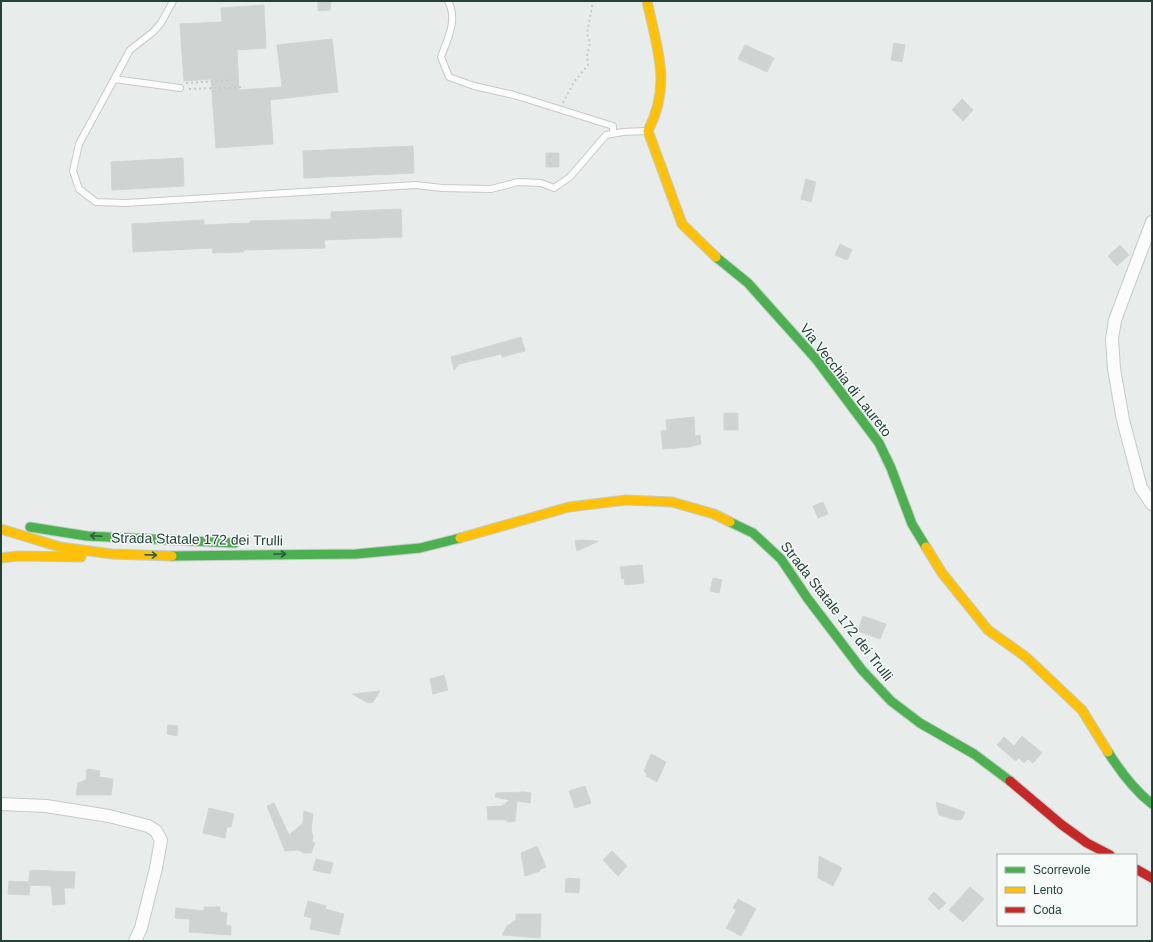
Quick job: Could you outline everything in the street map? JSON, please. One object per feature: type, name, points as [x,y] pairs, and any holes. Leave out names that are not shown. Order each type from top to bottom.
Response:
[{"type":"main road","points":[[647,1],[659,63],[661,94],[657,111],[648,131]]},
{"type":"main road","name":"Via Vecchia di Laureto","points":[[648,131],[682,224],[702,245],[748,282],[816,359],[874,437],[891,468],[912,524],[942,573],[988,630],[1026,657],[1082,710],[1118,767],[1143,797],[1152,804]]},
{"type":"main road","name":"Strada Statale 172 dei Trulli","points":[[5,530],[60,547],[112,554],[179,556],[356,554],[420,548],[490,531],[569,507],[626,500],[672,502],[714,514],[753,533],[781,559],[808,599],[858,664],[891,701],[920,723],[974,754],[1014,784],[1062,825],[1087,843],[1108,854]]},
{"type":"main road","name":"Strada Statale 172 dei Trulli","points":[[5,530],[25,526],[87,536],[243,543]]},
{"type":"main road","points":[[1,541],[5,530]]},
{"type":"main road","points":[[18,556],[24,550],[26,537]]},
{"type":"main road","name":"Strada Statale 172 dei Trulli","points":[[283,545],[387,550]]},
{"type":"main road","points":[[1,558],[18,556],[83,557],[112,554]]},
{"type":"main road","points":[[1137,870],[1152,878]]},
{"type":"street","points":[[1152,222],[1115,320],[1112,339],[1114,369],[1123,420],[1141,488],[1152,504]]},
{"type":"street","points":[[1,804],[46,806],[109,816],[148,826],[156,830],[161,840],[156,868],[141,928],[135,941]]},
{"type":"lane","points":[[173,1],[161,23],[153,32],[130,50],[79,144],[73,171],[80,189],[96,202],[126,203],[416,185],[442,188],[491,189],[518,182],[541,183],[554,188],[570,176],[606,135],[648,131]]},
{"type":"lane","points":[[448,1],[452,9],[452,26],[442,57],[450,76],[474,86],[514,95],[613,126],[613,134]]},
{"type":"lane","points":[[114,79],[178,88]]},
{"type":"path","points":[[561,110],[574,82],[588,65],[587,56],[590,43],[587,34],[593,1]]},
{"type":"path","points":[[237,80],[177,83],[178,88],[244,87]]},
{"type":"building","points":[[318,1],[331,1],[330,10],[318,11]]},
{"type":"building","points":[[264,5],[266,48],[237,50],[239,90],[282,87],[277,45],[332,39],[338,92],[270,100],[273,144],[216,148],[211,79],[184,81],[180,24],[222,22],[221,8]]},
{"type":"building","points":[[894,43],[905,45],[902,62],[891,60]]},
{"type":"building","points":[[745,45],[774,58],[767,72],[738,59]]},
{"type":"building","points":[[962,99],[973,110],[963,121],[952,110]]},
{"type":"building","points":[[413,146],[414,173],[304,178],[303,151]]},
{"type":"building","points":[[546,153],[559,153],[559,167],[546,167]]},
{"type":"building","points":[[183,158],[184,186],[112,190],[111,162]]},
{"type":"building","points":[[806,179],[816,182],[811,202],[801,199]]},
{"type":"building","points":[[401,209],[402,237],[324,240],[325,248],[244,250],[244,252],[213,253],[212,248],[133,252],[132,224],[204,220],[204,225],[250,223],[250,221],[331,219],[331,212]]},
{"type":"building","points":[[840,244],[852,250],[847,260],[835,255]]},
{"type":"building","points":[[1120,245],[1129,255],[1117,266],[1108,256]]},
{"type":"building","points":[[521,337],[525,351],[502,357],[501,354],[459,364],[454,370],[451,357]]},
{"type":"building","points":[[724,413],[738,413],[738,430],[724,430]]},
{"type":"building","points":[[694,417],[695,436],[700,435],[701,444],[689,447],[663,449],[661,431],[667,430],[666,420]]},
{"type":"building","points":[[823,502],[828,514],[818,518],[813,506]]},
{"type":"building","points":[[575,541],[599,541],[577,551]]},
{"type":"building","points":[[642,565],[644,583],[625,585],[624,578],[622,579],[620,567]]},
{"type":"building","points":[[713,578],[722,580],[719,593],[710,591]]},
{"type":"building","points":[[863,616],[886,624],[880,639],[858,631]]},
{"type":"building","points":[[444,675],[448,690],[433,694],[430,679]]},
{"type":"building","points":[[380,691],[373,702],[368,703],[352,694]]},
{"type":"building","points":[[168,725],[178,726],[177,736],[167,734]]},
{"type":"building","points":[[1022,736],[1042,753],[1033,763],[1028,759],[1024,763],[1019,758],[1016,761],[997,745],[1004,737],[1014,746]]},
{"type":"building","points":[[651,754],[666,762],[657,782],[646,776],[647,774],[644,771]]},
{"type":"building","points":[[87,769],[100,771],[99,777],[113,779],[111,795],[76,795],[78,783],[86,780]]},
{"type":"building","points":[[585,786],[591,803],[575,808],[569,791]]},
{"type":"building","points":[[496,793],[531,793],[530,803],[517,801],[515,821],[507,822],[506,820],[488,820],[487,807],[502,806],[510,800],[495,797]]},
{"type":"building","points":[[936,802],[965,812],[962,819],[956,820],[939,815]]},
{"type":"building","points":[[274,803],[289,835],[303,823],[304,811],[313,814],[311,830],[313,836],[312,842],[315,843],[311,853],[304,853],[298,850],[285,851],[267,806]]},
{"type":"building","points":[[209,808],[234,814],[231,827],[227,827],[225,838],[203,833]]},
{"type":"building","points":[[537,846],[546,867],[539,870],[540,871],[525,876],[521,853]]},
{"type":"building","points":[[612,851],[627,866],[618,876],[603,860]]},
{"type":"building","points":[[819,856],[842,868],[833,886],[818,878]]},
{"type":"building","points":[[316,859],[333,863],[330,874],[313,870]]},
{"type":"building","points":[[30,870],[75,872],[74,888],[64,888],[65,904],[53,905],[51,886],[30,885],[29,895],[8,894],[9,881],[29,882]]},
{"type":"building","points":[[566,878],[580,879],[579,893],[565,892]]},
{"type":"building","points":[[970,887],[984,899],[963,922],[949,910]]},
{"type":"building","points":[[934,892],[946,903],[939,910],[928,899]]},
{"type":"building","points":[[738,899],[756,909],[741,936],[726,928],[736,910],[733,908]]},
{"type":"building","points":[[308,901],[326,906],[325,909],[344,914],[339,935],[310,929],[312,918],[304,916]]},
{"type":"building","points":[[204,907],[220,907],[220,912],[227,913],[226,925],[231,926],[231,935],[189,932],[190,919],[175,918],[176,908],[204,911]]},
{"type":"building","points":[[516,914],[541,914],[540,938],[502,935],[507,926],[516,920]]},
{"type":"traffic: fast","points":[[716,257],[748,283],[816,359],[879,443],[891,468],[912,524],[926,547]]},
{"type":"traffic: fast","points":[[730,522],[753,533],[781,559],[808,599],[862,670],[891,701],[920,723],[974,754],[1010,781]]},
{"type":"traffic: fast","points":[[30,527],[87,536],[235,543]]},
{"type":"traffic: fast","points":[[172,556],[356,554],[420,548],[460,538]]},
{"type":"traffic: fast","points":[[1108,752],[1128,780],[1139,793],[1152,804]]},
{"type":"traffic: slow","points":[[647,1],[658,51],[661,82],[655,114],[648,131],[682,224],[716,257]]},
{"type":"traffic: slow","points":[[460,538],[569,507],[626,500],[672,502],[714,514],[730,522]]},
{"type":"traffic: slow","points":[[1,529],[60,547],[112,554],[172,556]]},
{"type":"traffic: slow","points":[[926,547],[942,573],[988,630],[1026,657],[1082,710],[1108,752]]},
{"type":"traffic: slow","points":[[1,558],[18,556],[81,557]]},
{"type":"traffic: jam","points":[[1010,781],[1062,825],[1087,843],[1108,854]]},
{"type":"traffic: jam","points":[[1137,870],[1152,878]]}]
